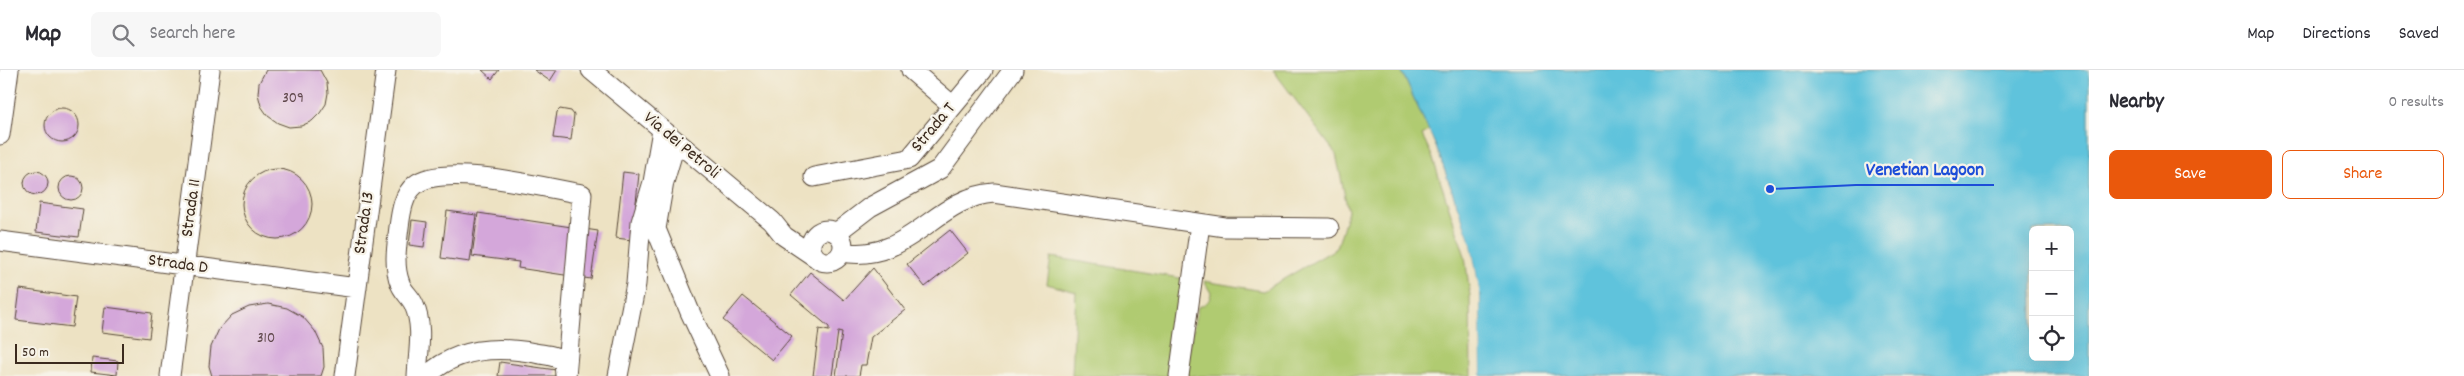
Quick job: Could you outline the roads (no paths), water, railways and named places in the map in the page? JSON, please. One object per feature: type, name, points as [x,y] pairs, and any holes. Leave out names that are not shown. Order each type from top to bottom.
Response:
[{"type":"street","points":[[0,135],[9,70]]},
{"type":"street","name":"Strada 11","points":[[170,376],[210,70]]},
{"type":"street","name":"Strada 13","points":[[345,376],[386,70]]},
{"type":"street","name":"Via dei Petroli","points":[[591,70],[772,221],[784,236],[815,257]]},
{"type":"street","points":[[911,70],[953,106]]},
{"type":"street","name":"Strada T","points":[[814,177],[909,159],[983,70]]},
{"type":"street","points":[[828,232],[842,241],[842,252],[839,257],[830,262],[815,257],[812,243],[813,238],[828,232],[940,169],[1013,70]]},
{"type":"street","points":[[618,376],[636,284],[642,214],[669,136]]},
{"type":"street","points":[[669,136],[656,229],[690,312],[720,376]]},
{"type":"street","points":[[417,376],[419,323],[412,299],[400,284],[396,261],[401,214],[408,193],[415,185],[434,176],[458,174],[582,194],[566,376]]},
{"type":"street","points":[[842,252],[859,254],[883,249],[921,230],[959,202],[986,194],[1002,194],[1224,227],[1329,228]]},
{"type":"street","name":"Via dei Petroli","points":[[772,221],[793,228],[828,232]]},
{"type":"street","points":[[1179,376],[1200,224]]},
{"type":"street","name":"Strada D","points":[[0,241],[357,288]]},
{"type":"street","points":[[427,376],[452,359],[467,353],[488,349],[507,349],[561,359],[564,362],[566,376]]},
{"type":"water","points":[[1401,70],[2089,70],[2089,376],[1481,376],[1480,295],[1471,244],[1437,149]]},
{"type":"place","name":"Venetian Lagoon","points":[[1770,189]]}]
